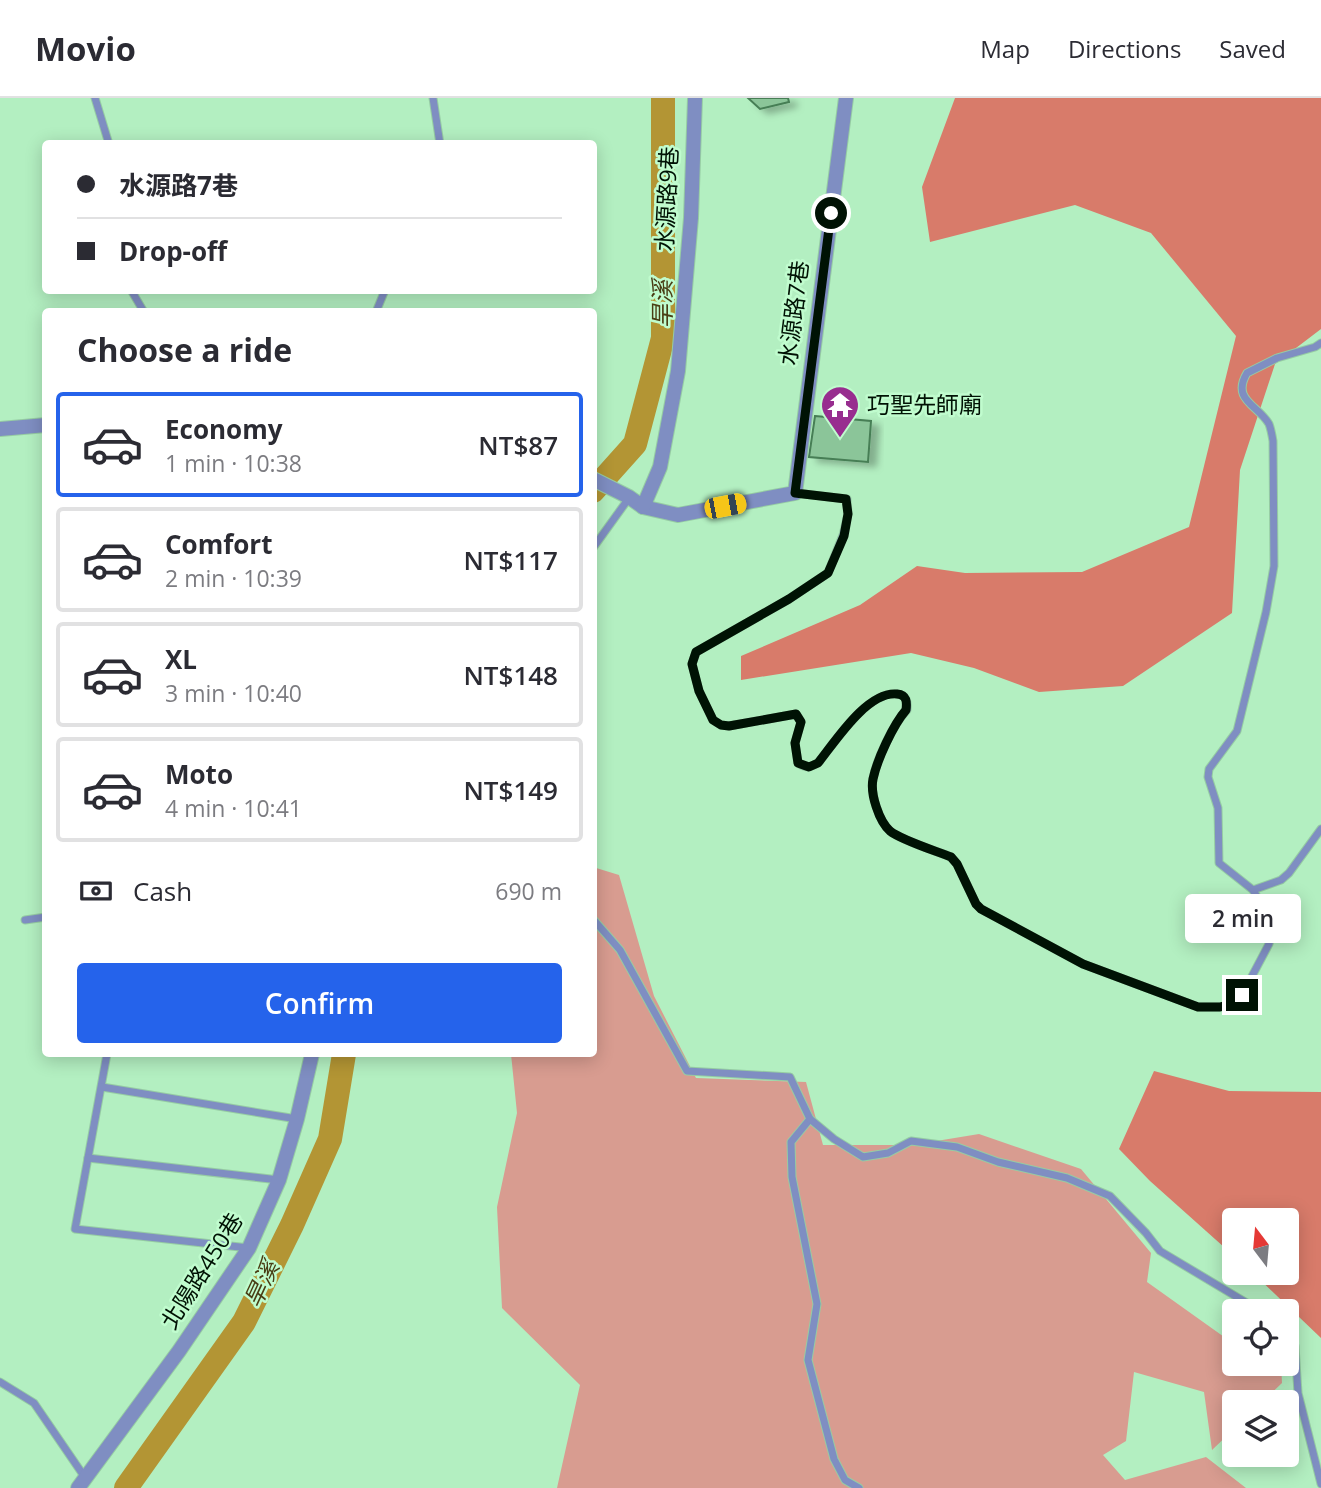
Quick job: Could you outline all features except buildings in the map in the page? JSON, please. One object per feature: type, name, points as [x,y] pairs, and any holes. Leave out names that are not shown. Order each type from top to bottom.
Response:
[{"type":"street","name":"水源路9巷","points":[[643,507],[660,467],[678,371],[691,218],[695,98]]},
{"type":"street","name":"水源路7巷","points":[[795,493],[846,98]]},
{"type":"street","points":[[0,429],[42,425]]},
{"type":"street","points":[[597,482],[643,507],[678,515],[795,493]]},
{"type":"street","name":"北陽路450巷","points":[[82,1484],[179,1350],[248,1248],[279,1181],[311,1057]]},
{"type":"lane","points":[[95,98],[109,140]]},
{"type":"lane","points":[[433,98],[439,140]]},
{"type":"lane","points":[[795,493],[846,499],[848,514],[844,536],[828,573],[789,599],[696,652],[692,664],[699,691],[713,720],[729,726],[796,714],[801,722],[795,743],[798,763],[809,767],[818,763],[868,703],[894,694],[905,697],[906,710],[879,759],[872,782],[882,820],[891,832],[951,857],[981,909],[1083,964],[1198,1007],[1220,1007],[1237,1000],[1269,944],[1272,930],[1253,890],[1219,863],[1218,808],[1208,777],[1214,760],[1237,731],[1266,612],[1274,566],[1273,441],[1268,422],[1247,401],[1242,387],[1247,373],[1277,358],[1321,343]]},
{"type":"lane","points":[[597,542],[629,497]]},
{"type":"lane","points":[[1253,890],[1281,880],[1289,873],[1321,829]]},
{"type":"lane","points":[[25,920],[42,918]]},
{"type":"lane","points":[[597,924],[620,950],[687,1071],[790,1077],[810,1119],[834,1139],[863,1157],[888,1153],[911,1141],[957,1147],[998,1162],[1067,1178],[1110,1196],[1160,1251],[1240,1299]]},
{"type":"lane","points":[[107,1057],[75,1229],[248,1248]]},
{"type":"lane","points":[[102,1087],[297,1119]]},
{"type":"lane","points":[[810,1119],[791,1142],[792,1177],[817,1304],[808,1360],[834,1458],[845,1480],[859,1488]]},
{"type":"lane","points":[[88,1157],[279,1181]]},
{"type":"lane","points":[[1297,1376],[1298,1393],[1321,1484]]},
{"type":"lane","points":[[0,1382],[34,1403],[82,1484]]},
{"type":"shaded area","points":[[955,98],[1321,98],[1321,329],[1275,364],[1240,470],[1232,613],[1123,686],[1039,692],[974,668],[911,653],[741,680],[741,656],[860,605],[917,566],[965,573],[1082,572],[1189,527],[1236,336],[1151,233],[1075,205],[930,242],[922,187]]},
{"type":"shaded area","points":[[597,868],[619,875],[654,996],[696,1078],[806,1082],[823,1145],[912,1145],[979,1134],[1081,1169],[1151,1253],[1147,1282],[1222,1335],[1222,1376],[1282,1376],[1282,1383],[1275,1390],[1222,1390],[1222,1440],[1212,1450],[1204,1392],[1134,1372],[1126,1441],[1103,1455],[1125,1480],[1206,1457],[1246,1488],[557,1488],[580,1385],[502,1308],[497,1207],[517,1113],[511,1057],[597,1057]]},
{"type":"shaded area","points":[[1154,1071],[1229,1091],[1321,1092],[1321,1338],[1299,1317],[1299,1299],[1280,1299],[1266,1285],[1299,1285],[1299,1208],[1222,1208],[1222,1245],[1150,1181],[1119,1149]]},
{"type":"waterway","name":"旱溪","points":[[597,487],[635,444],[663,338],[663,98]]},
{"type":"waterway","name":"旱溪","points":[[126,1488],[244,1322],[292,1225],[330,1139],[344,1057]]},
{"type":"place","name":"巧聖先師廟","points":[[840,439]]},
{"type":"route","points":[[831,213],[795,493],[846,499],[848,514],[844,536],[828,573],[789,599],[696,652],[692,664],[699,691],[713,720],[729,726],[796,714],[801,722],[795,743],[798,763],[809,767],[818,763],[868,703],[884,696],[900,694],[905,697],[906,710],[879,759],[872,782],[882,820],[891,832],[951,857],[981,909],[1083,964],[1198,1007],[1220,1007],[1231,1004],[1242,995]]}]
